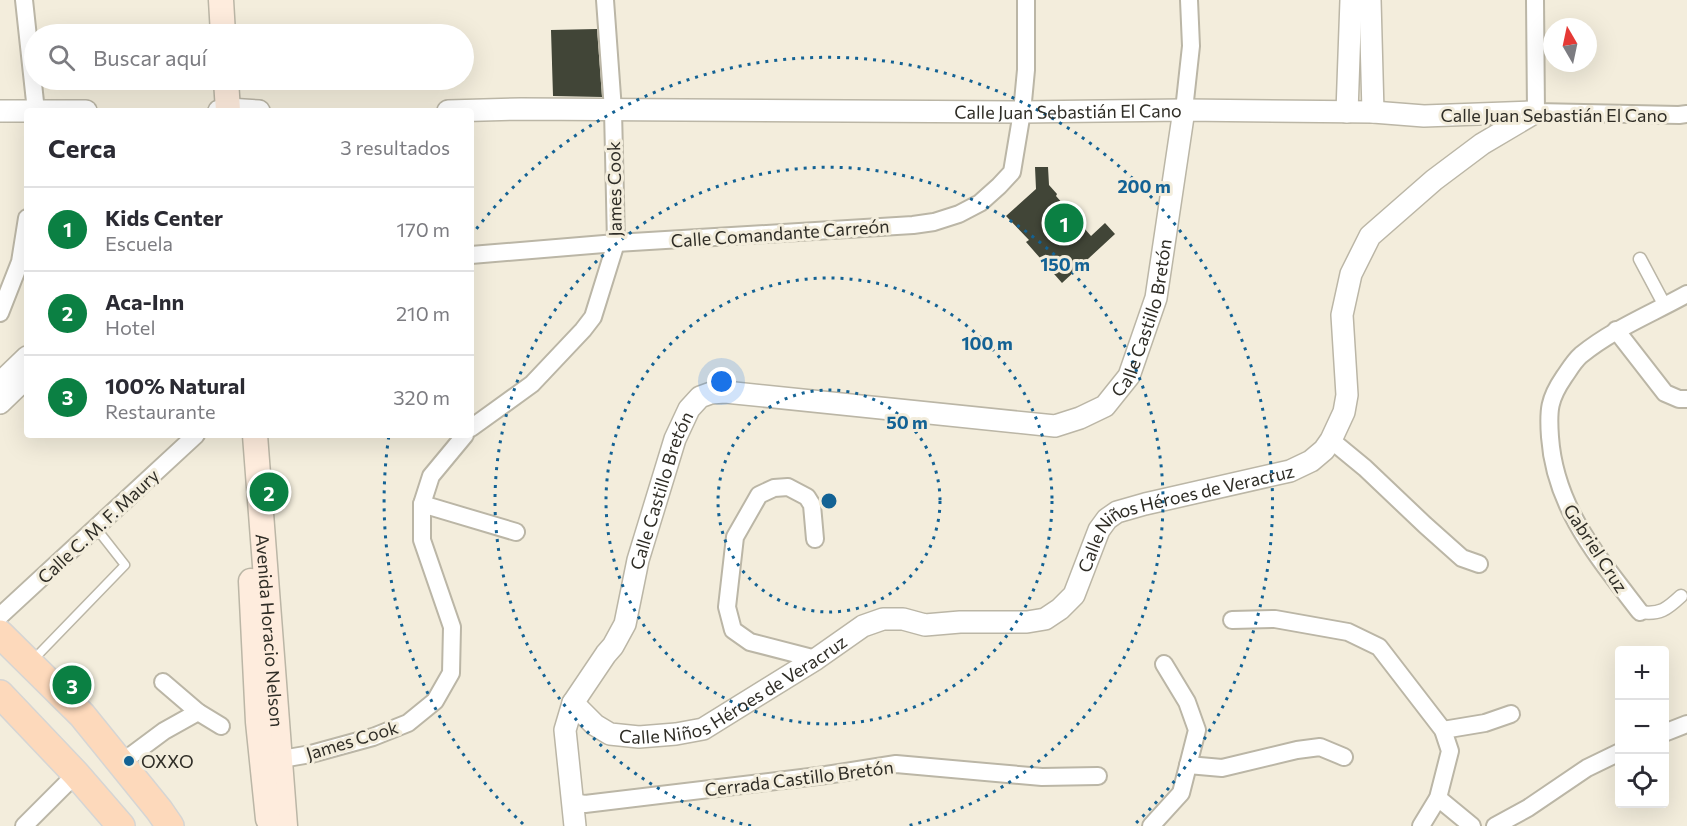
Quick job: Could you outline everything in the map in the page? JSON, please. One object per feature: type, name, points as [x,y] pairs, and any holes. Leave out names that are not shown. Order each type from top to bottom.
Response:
[{"type":"main road","points":[[207,0],[208,24]]},
{"type":"main road","points":[[221,0],[222,24]]},
{"type":"main road","points":[[215,90],[221,108]]},
{"type":"main road","points":[[222,108],[225,90]]},
{"type":"main road","name":"Avenida Horacio Nelson","points":[[242,438],[258,722],[270,761],[285,826]]},
{"type":"main road","name":"Avenida Horacio Nelson","points":[[255,438],[270,618],[268,826]]},
{"type":"main road","points":[[0,634],[82,715],[170,826]]},
{"type":"main road","points":[[0,694],[76,774],[121,826]]},
{"type":"street","points":[[24,0],[27,24]]},
{"type":"street","name":"James Cook","points":[[474,426],[532,384],[584,330],[593,317],[616,243],[613,110],[605,0]]},
{"type":"street","name":"Calle Comandante Carreón","points":[[474,255],[934,222],[959,214],[980,203],[1012,171],[1022,112],[1026,70],[1026,0]]},
{"type":"street","name":"Calle Castillo Bretón","points":[[575,826],[565,730],[573,703],[606,654],[614,646],[625,624],[638,560],[675,439],[689,408],[700,397],[725,392],[1055,426],[1080,418],[1105,406],[1130,376],[1156,298],[1184,110],[1191,46],[1189,0]]},
{"type":"street","points":[[1347,112],[1351,0]]},
{"type":"street","points":[[1370,0],[1373,112]]},
{"type":"street","points":[[1535,0],[1536,112]]},
{"type":"street","points":[[34,90],[36,108]]},
{"type":"street","name":"Calle Juan Sebastián El Cano","points":[[474,110],[1022,112],[1184,110],[1373,112],[1424,116],[1536,112],[1687,114]]},
{"type":"street","points":[[0,111],[24,111]]},
{"type":"street","name":"Calle Niños Héroes de Veracruz","points":[[573,703],[610,734],[639,737],[676,734],[703,729],[816,660],[863,626],[883,619],[903,619],[925,625],[960,622],[1027,622],[1045,619],[1060,609],[1074,595],[1099,530],[1107,519],[1117,512],[1290,471],[1311,461],[1324,450],[1331,440],[1344,412],[1347,395],[1342,315],[1351,274],[1370,236],[1434,180],[1482,144],[1536,112]]},
{"type":"street","points":[[0,313],[20,262],[24,237]]},
{"type":"street","points":[[1640,259],[1665,306]]},
{"type":"street","name":"Gabriel Cruz","points":[[1640,612],[1607,570],[1572,516],[1562,493],[1551,454],[1548,413],[1555,390],[1579,357],[1616,330],[1687,294]]},
{"type":"street","points":[[1616,330],[1665,393],[1679,399],[1687,399]]},
{"type":"street","points":[[0,383],[24,360]]},
{"type":"street","points":[[0,404],[24,380]]},
{"type":"street","name":"Calle C. M. F. Maury","points":[[0,616],[193,438]]},
{"type":"street","name":"James Cook","points":[[270,761],[310,754],[373,737],[408,723],[435,701],[451,673],[452,627],[423,540],[422,504],[431,476],[463,438]]},
{"type":"street","points":[[1331,440],[1365,468],[1462,558],[1479,564]]},
{"type":"street","points":[[815,539],[812,505],[807,497],[788,487],[774,488],[759,495],[735,537],[727,607],[733,630],[750,642],[816,660]]},
{"type":"street","points":[[422,504],[516,531]]},
{"type":"street","points":[[1640,612],[1651,614],[1666,609],[1681,596]]},
{"type":"street","points":[[1232,620],[1275,619],[1348,632],[1379,647],[1443,730],[1450,751],[1438,798],[1421,826]]},
{"type":"street","points":[[1151,826],[1181,793],[1197,730],[1187,702],[1164,664]]},
{"type":"street","points":[[163,682],[198,712],[221,726]]},
{"type":"street","points":[[121,763],[164,731],[198,712]]},
{"type":"street","points":[[1443,730],[1485,723],[1511,714]]},
{"type":"street","points":[[1669,731],[1687,724]]},
{"type":"street","points":[[1188,765],[1222,768],[1297,750],[1320,747],[1344,757]]},
{"type":"street","points":[[1495,826],[1528,808],[1587,768],[1616,754]]},
{"type":"street","name":"Cerrada Castillo Bretón","points":[[573,802],[585,804],[692,792],[826,776],[896,764],[1042,777],[1098,776]]},
{"type":"street","points":[[24,826],[76,774]]},
{"type":"street","points":[[1438,798],[1472,826]]},
{"type":"lane","points":[[30,664],[125,565],[96,528]]},
{"type":"building","points":[[597,29],[602,97],[553,96],[551,30]]},
{"type":"building","points":[[1035,167],[1048,167],[1049,185],[1091,236],[1105,223],[1115,234],[1062,283],[1026,242],[1029,240],[1006,216],[1036,189]]},
{"type":"place","name":"Kids Center","points":[[1064,223]]},
{"type":"place","name":"Aca-Inn","points":[[269,492]]},
{"type":"place","name":"100% Natural","points":[[72,685]]},
{"type":"place","name":"OXXO","points":[[129,761]]}]
